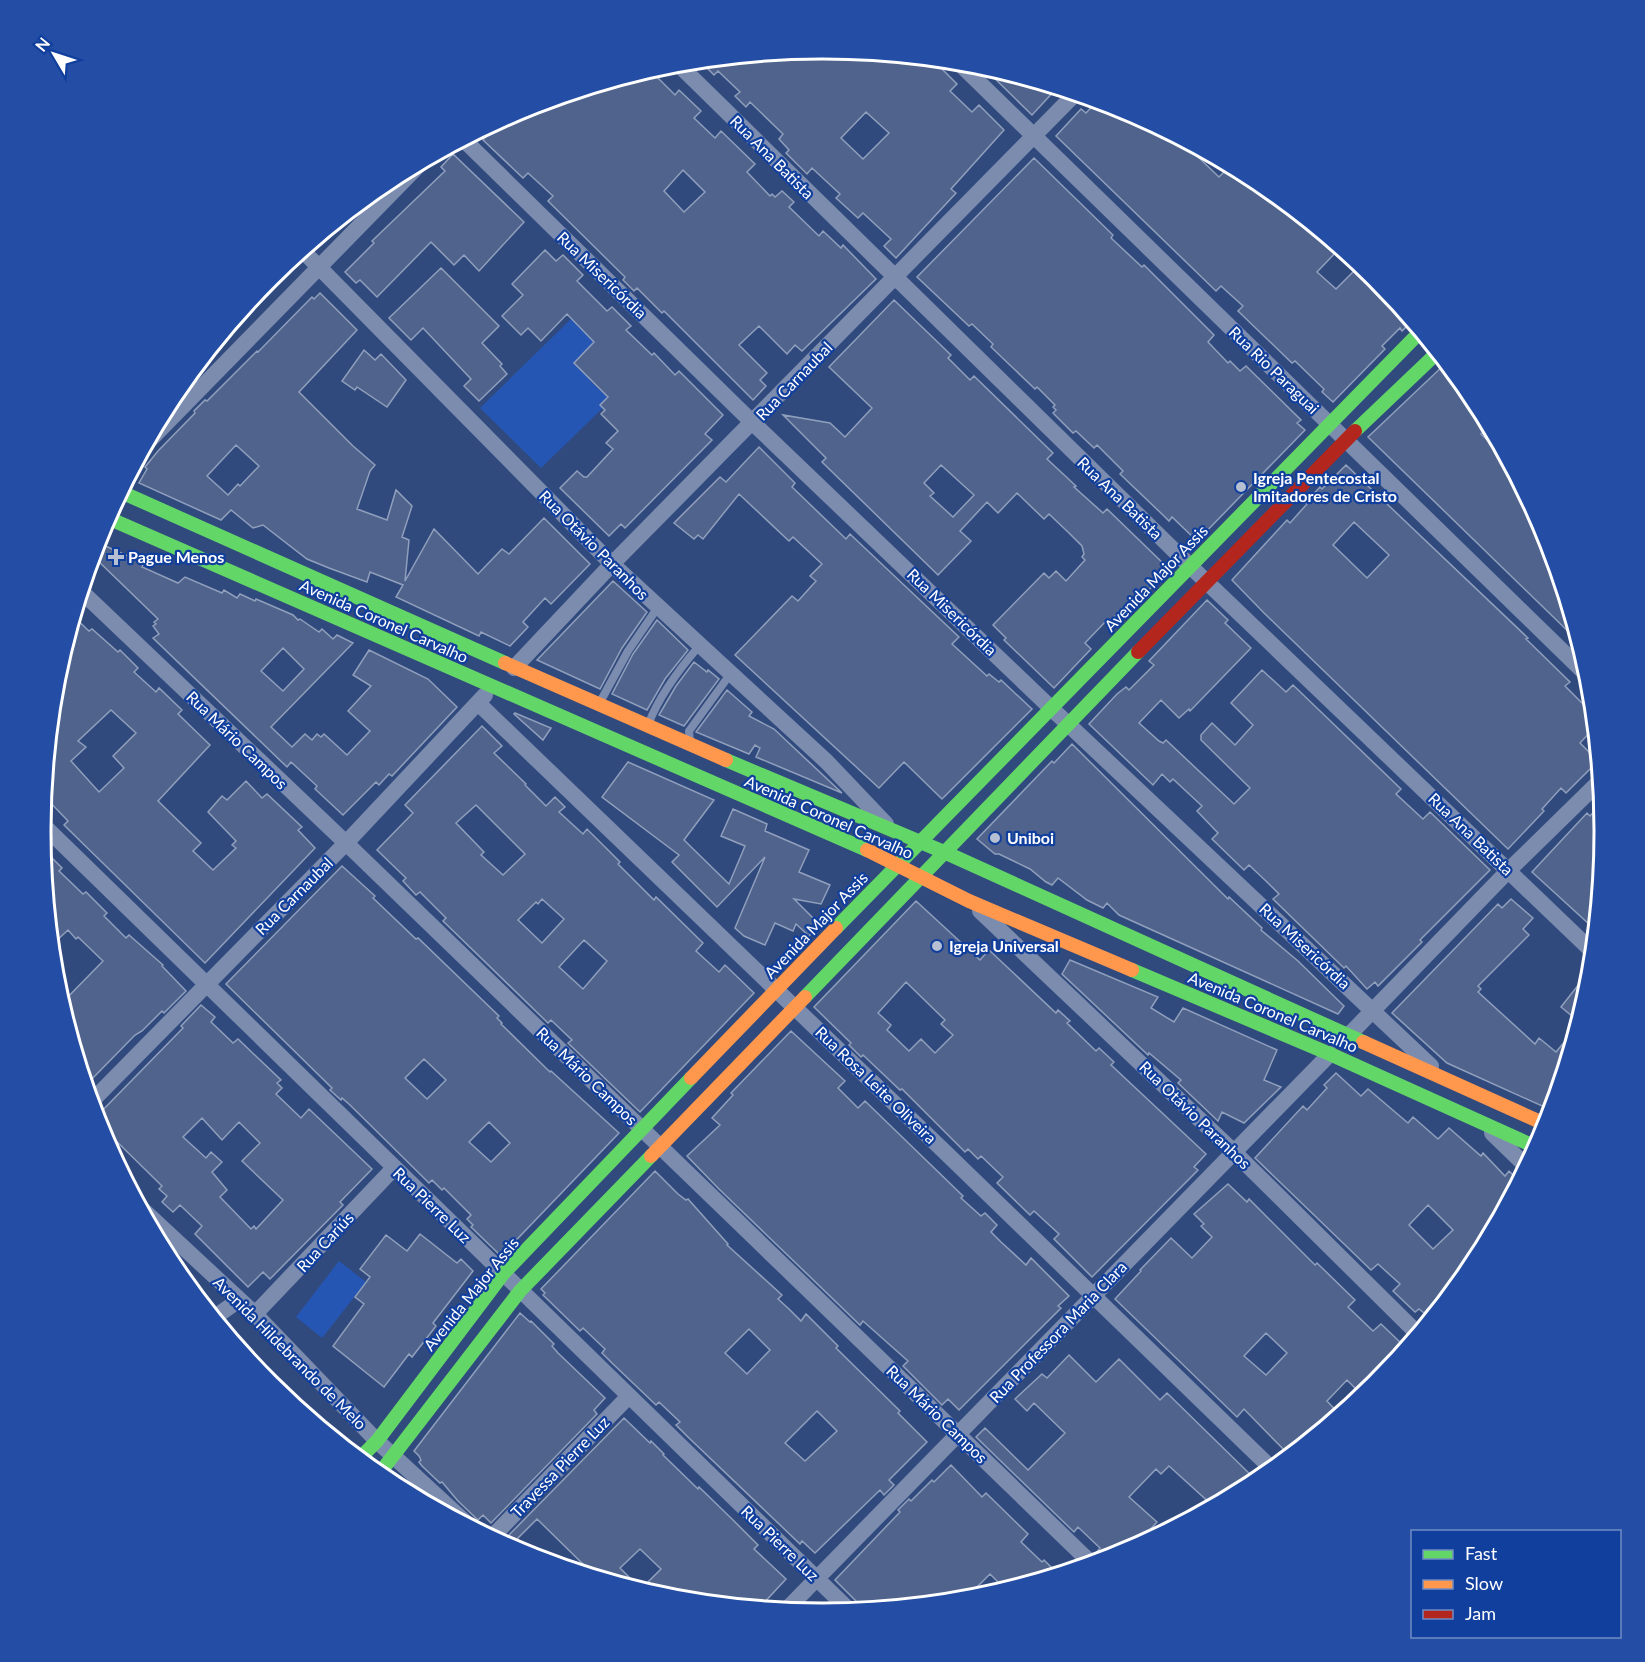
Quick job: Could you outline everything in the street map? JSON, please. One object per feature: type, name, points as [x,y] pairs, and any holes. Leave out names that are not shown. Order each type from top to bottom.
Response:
[{"type":"main road","name":"Avenida Major Assis","points":[[366,1452],[503,1274],[918,842],[1052,710],[1415,337]]},
{"type":"main road","points":[[386,1466],[520,1291],[1068,723],[1345,441],[1432,358]]},
{"type":"main road","name":"Avenida Coronel Carvalho","points":[[129,495],[647,727],[944,852],[1537,1121]]},
{"type":"main road","name":"Avenida Coronel Carvalho","points":[[117,522],[897,864],[969,901],[1330,1054],[1527,1143]]},
{"type":"street","name":"Rua Ana Batista","points":[[686,72],[1190,566],[1585,944]]},
{"type":"street","name":"Rua Rio Paraguai","points":[[970,73],[1575,664]]},
{"type":"street","name":"Rua Carnaubal","points":[[514,668],[612,564],[1069,100]]},
{"type":"street","name":"Rua Misericórdia","points":[[469,145],[753,423],[1052,710],[1374,1011],[1444,1080]]},
{"type":"street","points":[[187,394],[320,268],[397,188]]},
{"type":"street","name":"Rua Otávio Paranhos","points":[[308,256],[612,564],[827,762],[893,831]]},
{"type":"street","name":"Rua Mário Campos","points":[[88,597],[346,843],[1084,1557]]},
{"type":"street","name":"Rua Carnaubal","points":[[98,1095],[346,843],[493,687]]},
{"type":"street","name":"Rua Rosa Leite Oliveira","points":[[478,703],[1265,1462]]},
{"type":"street","points":[[1349,1035],[1592,787]]},
{"type":"street","name":"Rua Pierre Luz","points":[[51,833],[841,1602]]},
{"type":"street","name":"Rua Otávio Paranhos","points":[[969,901],[1234,1152],[1412,1328]]},
{"type":"street","name":"Rua Professora Maria Clara","points":[[794,1602],[1330,1054]]},
{"type":"street","points":[[1482,1122],[1520,1160]]},
{"type":"street","name":"Rua Cariús","points":[[255,1314],[394,1168]]},
{"type":"street","name":"Avenida Hildebrando de Melo","points":[[159,1225],[255,1314],[394,1457],[444,1503]]},
{"type":"street","points":[[220,1313],[239,1300]]},
{"type":"street","name":"Travessa Pierre Luz","points":[[498,1531],[629,1396]]},
{"type":"lane","points":[[598,705],[628,651],[658,608]]},
{"type":"lane","points":[[647,727],[658,705],[700,645]]},
{"type":"lane","points":[[690,745],[689,731],[731,673]]},
{"type":"shaded area","points":[[573,317],[591,333],[609,361],[590,381],[611,400],[541,468],[480,408]]},
{"type":"shaded area","points":[[339,1261],[366,1282],[322,1338],[296,1317]]},
{"type":"building","points":[[822,59],[873,61],[942,69],[957,84],[950,91],[972,112],[979,105],[1004,130],[951,189],[956,193],[896,258],[884,246],[891,239],[863,213],[858,218],[836,198],[840,194],[812,168],[807,174],[786,153],[789,150],[779,139],[783,134],[750,102],[746,107],[735,96],[740,92],[718,71],[714,75],[707,68],[772,61]],"holes":[[[866,112],[889,133],[863,159],[841,138]]]},
{"type":"building","points":[[658,78],[675,95],[679,90],[701,111],[694,118],[715,138],[721,131],[755,164],[747,172],[770,196],[772,194],[775,197],[782,191],[794,202],[789,207],[819,236],[823,231],[841,248],[843,245],[876,279],[802,351],[795,345],[787,354],[759,326],[739,345],[767,373],[760,380],[766,386],[753,400],[664,311],[662,313],[637,288],[634,291],[623,280],[625,277],[548,201],[553,196],[528,173],[523,178],[483,140],[527,118],[575,100]],"holes":[[[683,170],[705,192],[684,212],[664,191]]]},
{"type":"building","points":[[996,80],[1051,94],[1032,115]]},
{"type":"building","points":[[1091,108],[1164,139],[1199,158],[1219,177],[1223,173],[1251,190],[1292,219],[1334,254],[1317,272],[1336,289],[1353,272],[1407,326],[1402,331],[1400,328],[1382,346],[1385,349],[1333,402],[1322,392],[1324,389],[1295,361],[1292,363],[1238,311],[1243,306],[1221,286],[1216,291],[1056,136],[1081,109],[1086,113]]},
{"type":"building","points":[[453,154],[524,222],[479,271],[464,255],[454,265],[431,242],[377,297],[360,280],[356,283],[345,272],[374,243],[372,241],[445,171],[441,167]]},
{"type":"building","points":[[1034,158],[1113,235],[1111,238],[1142,267],[1144,265],[1214,335],[1208,342],[1228,363],[1230,361],[1240,371],[1246,366],[1301,420],[1297,423],[1305,430],[1197,541],[1172,517],[1169,521],[1120,474],[1123,471],[1097,445],[1094,448],[1076,431],[1073,433],[1053,413],[1056,410],[1053,407],[1055,405],[1037,387],[1035,389],[991,347],[993,344],[972,324],[969,326],[917,277]]},
{"type":"building","points":[[545,250],[556,261],[563,255],[583,275],[577,281],[607,311],[612,307],[631,326],[626,330],[652,355],[654,353],[675,375],[679,371],[723,415],[705,434],[712,440],[625,528],[621,524],[609,536],[560,488],[577,471],[587,477],[613,449],[606,443],[618,431],[601,414],[605,410],[600,405],[608,397],[574,363],[594,342],[567,314],[541,341],[528,328],[521,335],[502,316],[523,295],[512,284]]},
{"type":"building","points":[[441,268],[499,326],[482,343],[502,364],[500,366],[507,374],[479,401],[464,386],[471,379],[423,328],[411,340],[389,318]]},
{"type":"building","points":[[320,293],[357,330],[299,392],[375,465],[370,471],[357,509],[387,520],[396,490],[412,506],[402,537],[409,540],[405,581],[434,529],[478,574],[502,549],[509,554],[544,518],[590,564],[551,604],[545,598],[523,622],[528,627],[510,646],[481,632],[479,636],[396,597],[403,585],[370,572],[367,582],[329,568],[307,559],[263,525],[253,528],[231,510],[221,520],[139,483],[147,469],[145,467],[195,413],[194,411],[258,352],[312,297],[314,299]],"holes":[[[236,445],[259,466],[228,495],[207,476]]]},
{"type":"building","points":[[894,300],[951,355],[948,358],[970,380],[974,376],[1053,453],[1047,459],[1076,486],[1074,487],[1103,513],[1107,509],[1169,569],[1143,596],[1139,592],[1109,622],[1107,620],[1085,643],[1091,649],[1054,688],[1004,640],[1006,638],[993,625],[1044,573],[1049,578],[1056,571],[1066,581],[1085,560],[1082,557],[1084,554],[1082,546],[1049,514],[1044,519],[1017,493],[998,513],[987,502],[960,531],[971,541],[938,575],[822,462],[826,458],[783,415],[830,423],[845,437],[872,408],[829,367]],"holes":[[[941,465],[974,495],[953,517],[930,496],[934,493],[924,483]]]},
{"type":"building","points":[[364,350],[375,360],[381,354],[406,380],[387,407],[357,387],[355,390],[342,381]]},
{"type":"building","points":[[1440,368],[1483,432],[1481,434],[1491,445],[1514,490],[1553,583],[1568,631],[1368,437]]},
{"type":"building","points":[[759,447],[795,483],[792,487],[846,539],[850,534],[959,637],[952,644],[987,676],[989,674],[999,682],[1001,680],[1032,709],[942,799],[904,762],[879,788],[735,655],[792,596],[798,601],[816,581],[810,576],[822,564],[793,537],[789,541],[739,494],[703,539],[698,535],[694,539],[674,523],[720,477],[726,482]]},
{"type":"building","points":[[1346,465],[1528,638],[1526,639],[1570,682],[1565,686],[1583,704],[1587,735],[1580,743],[1589,752],[1591,768],[1566,793],[1561,788],[1542,809],[1544,811],[1508,849],[1232,580],[1287,520],[1290,523],[1320,487],[1322,489]],"holes":[[[1354,522],[1389,555],[1367,578],[1333,545]]]},
{"type":"building","points":[[106,546],[144,563],[142,567],[178,583],[185,577],[222,593],[224,590],[237,598],[240,594],[255,601],[256,599],[293,615],[319,632],[322,629],[333,639],[337,635],[353,643],[271,727],[292,747],[305,734],[312,740],[317,734],[321,737],[324,734],[347,755],[370,731],[348,711],[371,686],[353,675],[369,650],[428,679],[457,707],[392,776],[389,774],[379,785],[376,782],[343,815],[315,789],[317,786],[291,762],[287,767],[153,638],[159,634],[153,626],[158,619],[100,563]],"holes":[[[283,648],[304,669],[283,691],[261,671]]]},
{"type":"building","points":[[613,581],[647,612],[622,648],[600,689],[537,660]]},
{"type":"building","points":[[1207,600],[1228,620],[1225,623],[1251,648],[1190,711],[1189,709],[1179,718],[1161,700],[1139,723],[1159,741],[1163,743],[1166,740],[1234,804],[1250,788],[1201,740],[1201,735],[1212,723],[1235,745],[1253,725],[1231,703],[1262,670],[1286,692],[1293,685],[1401,789],[1396,794],[1423,819],[1430,812],[1490,870],[1378,986],[1375,982],[1367,989],[1346,966],[1344,968],[1273,899],[1279,894],[1267,882],[1249,865],[1244,870],[1212,839],[1218,833],[1197,811],[1202,806],[1173,779],[1170,782],[1162,774],[1153,785],[1089,724],[1117,694],[1126,687],[1129,690],[1154,665],[1149,661]]},
{"type":"building","points":[[657,620],[688,650],[665,679],[647,710],[612,694],[633,654]]},
{"type":"building","points":[[80,622],[89,631],[92,629],[118,652],[120,650],[138,668],[134,672],[156,692],[159,688],[182,710],[178,714],[210,745],[158,801],[201,843],[193,851],[213,870],[236,848],[232,845],[236,841],[208,812],[222,796],[227,800],[246,781],[262,798],[267,794],[302,827],[298,830],[315,848],[205,963],[64,825],[68,821],[52,804],[53,781],[66,680]],"holes":[[[111,710],[136,733],[113,756],[124,768],[99,792],[71,761],[86,747],[78,741]]]},
{"type":"building","points":[[694,662],[719,679],[684,726],[659,715]]},
{"type":"building","points":[[727,690],[752,712],[749,716],[774,729],[842,793],[756,757],[760,748],[755,745],[749,754],[696,732]]},
{"type":"building","points":[[515,713],[551,728],[543,740]]},
{"type":"building","points":[[482,726],[502,746],[494,753],[546,806],[555,797],[565,807],[559,812],[583,834],[587,829],[654,900],[656,897],[703,943],[696,951],[719,972],[725,965],[754,993],[640,1112],[568,1043],[572,1040],[551,1020],[548,1023],[443,921],[446,918],[420,892],[416,895],[403,881],[406,878],[377,850],[413,813],[405,805]],"holes":[[[476,805],[525,854],[503,875],[481,855],[484,852],[456,823]],[[542,899],[564,919],[542,943],[518,920],[536,902],[538,904]],[[584,940],[607,961],[583,989],[559,967]]]},
{"type":"building","points":[[1072,744],[1228,899],[1229,897],[1262,928],[1261,930],[1298,961],[1344,1006],[1338,1014],[1119,915],[1107,903],[1103,908],[1087,900],[1058,878],[1052,885],[1030,869],[995,854],[977,839],[1052,761],[1054,763]]},
{"type":"building","points":[[628,762],[714,800],[684,840],[729,884],[745,846],[721,836],[733,809],[767,824],[765,831],[809,850],[799,872],[830,885],[821,904],[794,899],[820,925],[809,936],[796,924],[793,931],[775,923],[765,945],[744,936],[735,928],[765,857],[717,907],[672,862],[679,855],[602,797]]},
{"type":"building","points":[[1593,812],[1592,881],[1588,923],[1532,872],[1587,813],[1590,816]]},
{"type":"building","points":[[52,858],[62,868],[59,871],[83,894],[86,892],[107,913],[104,916],[126,938],[129,935],[163,965],[186,991],[164,1013],[162,1011],[135,1035],[92,1079],[69,996],[103,961],[68,930],[59,938]]},
{"type":"building","points":[[342,866],[499,1016],[497,1018],[501,1024],[550,1072],[619,1133],[501,1256],[471,1227],[473,1225],[467,1219],[471,1215],[444,1188],[442,1190],[432,1180],[429,1183],[350,1105],[330,1090],[332,1088],[226,984]],"holes":[[[424,1059],[446,1080],[427,1099],[405,1078]],[[489,1122],[510,1143],[491,1162],[469,1142]]]},
{"type":"building","points":[[1511,899],[1533,918],[1523,929],[1529,935],[1478,986],[1481,989],[1478,992],[1535,1044],[1539,1038],[1556,1052],[1565,1042],[1543,1106],[1447,1063],[1392,1013],[1498,904],[1502,908]]},
{"type":"building","points":[[916,901],[980,960],[989,950],[1056,1013],[1058,1010],[1070,1021],[1067,1023],[1096,1051],[1099,1048],[1114,1062],[1111,1065],[1206,1154],[1194,1167],[1198,1170],[1092,1277],[1054,1239],[1059,1234],[1034,1211],[1030,1215],[997,1183],[1003,1177],[981,1156],[978,1159],[968,1149],[965,1152],[902,1089],[900,1090],[863,1055],[861,1057],[849,1045],[851,1043],[814,1007]],"holes":[[[906,982],[945,1020],[941,1024],[953,1035],[935,1053],[921,1039],[909,1051],[887,1030],[891,1025],[878,1013]]]},
{"type":"building","points":[[1070,960],[1158,997],[1151,1008],[1174,1022],[1183,1008],[1277,1050],[1264,1080],[1281,1087],[1244,1123],[1222,1112],[1218,1121],[1178,1083],[1181,1080],[1149,1053],[1148,1055],[1062,974]]},
{"type":"building","points":[[1578,985],[1571,1016],[1561,1007]]},
{"type":"building","points":[[201,1005],[215,1017],[211,1022],[233,1043],[238,1039],[281,1080],[277,1083],[282,1088],[276,1094],[301,1118],[309,1109],[372,1169],[340,1202],[343,1205],[270,1279],[263,1272],[248,1287],[195,1234],[202,1226],[180,1205],[173,1212],[162,1202],[167,1196],[159,1189],[162,1186],[117,1142],[104,1109],[183,1028],[181,1026]],"holes":[[[202,1118],[222,1140],[239,1122],[260,1143],[242,1161],[283,1200],[256,1229],[254,1226],[251,1229],[220,1197],[227,1190],[212,1172],[222,1162],[211,1152],[206,1158],[183,1137]]]},
{"type":"building","points":[[791,1031],[845,1081],[838,1088],[858,1108],[865,1101],[963,1196],[961,1198],[981,1216],[985,1213],[997,1225],[991,1232],[1001,1242],[1026,1265],[1031,1258],[1069,1296],[1058,1306],[1061,1308],[959,1410],[948,1399],[942,1405],[903,1366],[908,1361],[863,1321],[860,1325],[687,1156],[720,1125],[712,1118],[733,1095],[731,1093]]},
{"type":"building","points":[[1336,1073],[1361,1096],[1368,1089],[1408,1123],[1413,1117],[1438,1139],[1449,1128],[1481,1156],[1483,1153],[1505,1176],[1509,1171],[1513,1175],[1491,1217],[1464,1260],[1424,1313],[1419,1309],[1415,1312],[1393,1291],[1400,1284],[1378,1264],[1371,1270],[1255,1158],[1303,1106],[1307,1110],[1327,1088],[1324,1085]],"holes":[[[1428,1205],[1453,1230],[1433,1249],[1409,1225]]]},
{"type":"building","points":[[655,1171],[678,1194],[688,1199],[727,1245],[782,1295],[778,1299],[801,1321],[806,1314],[927,1442],[889,1480],[894,1485],[884,1495],[880,1490],[815,1553],[802,1541],[800,1544],[689,1438],[676,1425],[680,1422],[659,1402],[656,1405],[612,1363],[602,1353],[605,1349],[583,1328],[580,1331],[543,1295],[545,1293],[541,1289]],"holes":[[[749,1329],[770,1350],[747,1374],[725,1353]],[[817,1411],[837,1431],[805,1461],[785,1443]]]},
{"type":"building","points":[[1228,1184],[1247,1202],[1249,1199],[1315,1265],[1317,1263],[1355,1300],[1348,1307],[1373,1331],[1381,1324],[1401,1343],[1355,1388],[1347,1380],[1327,1401],[1334,1408],[1283,1449],[1244,1409],[1237,1417],[1115,1299],[1171,1238],[1192,1258],[1212,1237],[1201,1226],[1204,1224],[1194,1214]],"holes":[[[1266,1333],[1287,1353],[1266,1375],[1244,1356]]]},
{"type":"building","points":[[420,1234],[457,1263],[461,1259],[473,1271],[433,1323],[436,1326],[412,1357],[409,1354],[384,1387],[333,1346],[364,1304],[355,1297],[370,1277],[360,1269],[386,1235],[407,1251]]},
{"type":"building","points":[[520,1313],[554,1344],[552,1346],[558,1353],[605,1398],[594,1410],[597,1414],[491,1523],[483,1515],[478,1520],[442,1482],[440,1483],[422,1466],[419,1456],[414,1451]]},
{"type":"building","points":[[1069,1355],[1096,1382],[1119,1359],[1160,1400],[1167,1393],[1249,1473],[1206,1500],[1169,1466],[1161,1474],[1156,1469],[1129,1497],[1157,1522],[1151,1529],[1097,1552],[1100,1548],[1078,1527],[1074,1532],[976,1437],[985,1428],[1028,1470],[1065,1433],[1034,1403],[1027,1411],[1015,1399],[1042,1374],[1047,1378]]},
{"type":"building","points":[[624,1418],[732,1519],[758,1545],[754,1549],[786,1579],[766,1600],[722,1596],[648,1582],[661,1569],[640,1549],[620,1568],[630,1578],[583,1564],[537,1519],[517,1539],[508,1536]]},
{"type":"building","points":[[951,1465],[982,1497],[986,1493],[1028,1534],[1021,1542],[1042,1562],[1044,1560],[1051,1567],[998,1582],[990,1574],[973,1588],[923,1596],[857,1602],[835,1580],[900,1512],[898,1510],[909,1499],[911,1501],[932,1480],[934,1482]]},
{"type":"traffic: fast","points":[[836,928],[1415,337]]},
{"type":"traffic: fast","points":[[1355,431],[1432,358]]},
{"type":"traffic: fast","points":[[129,495],[505,663]]},
{"type":"traffic: fast","points":[[117,522],[867,850]]},
{"type":"traffic: fast","points":[[805,997],[1138,652]]},
{"type":"traffic: fast","points":[[726,760],[944,852],[1363,1042]]},
{"type":"traffic: fast","points":[[1132,970],[1330,1054],[1527,1143]]},
{"type":"traffic: fast","points":[[366,1452],[377,1441],[503,1274],[691,1078]]},
{"type":"traffic: fast","points":[[385,1466],[520,1291],[651,1156]]},
{"type":"traffic: slow","points":[[505,663],[726,760]]},
{"type":"traffic: slow","points":[[867,850],[969,901],[1132,970]]},
{"type":"traffic: slow","points":[[691,1078],[836,928]]},
{"type":"traffic: slow","points":[[651,1156],[805,997]]},
{"type":"traffic: slow","points":[[1363,1042],[1537,1121]]},
{"type":"traffic: jam","points":[[1138,652],[1355,431]]},
{"type":"place","name":"Igreja Pentecostal Imitadores de Cristo","points":[[1241,487]]},
{"type":"place","name":"Pague Menos","points":[[116,557]]},
{"type":"place","name":"Uniboi","points":[[995,838]]},
{"type":"place","name":"Igreja Universal","points":[[937,946]]}]
